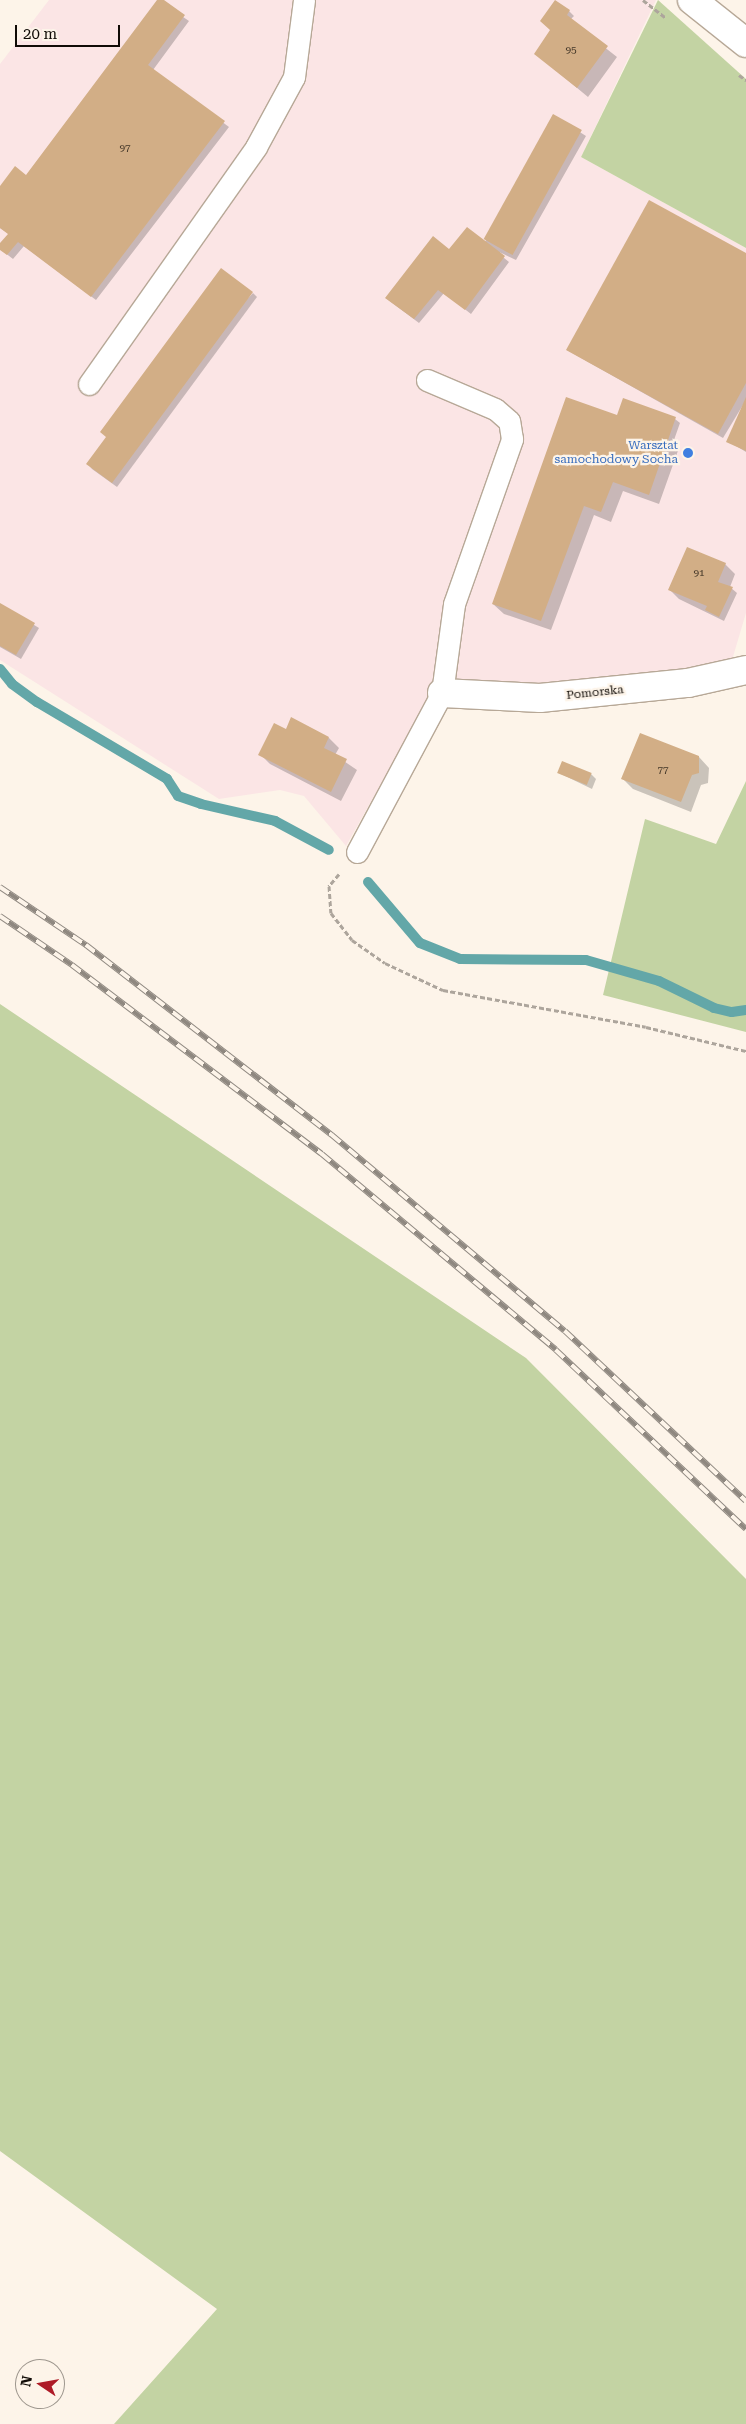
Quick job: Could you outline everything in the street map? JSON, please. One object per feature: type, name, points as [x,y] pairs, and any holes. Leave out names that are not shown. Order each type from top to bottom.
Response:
[{"type":"street","points":[[692,0],[746,43]]},
{"type":"street","name":"Pomorska","points":[[442,693],[540,698],[726,678],[746,670]]},
{"type":"lane","points":[[89,384],[256,148],[274,116],[294,78],[299,1]]},
{"type":"lane","points":[[357,852],[442,693],[454,604],[512,439],[509,421],[495,409],[427,380]]},
{"type":"path","points":[[357,852],[329,886],[331,913],[352,940],[385,963],[443,990],[646,1027],[746,1051]]},
{"type":"shaded area","points":[[49,0],[656,0],[581,157],[746,248],[746,613],[730,667],[541,694],[436,686],[346,846],[304,796],[280,790],[219,799],[0,660],[0,64]]},
{"type":"green space","points":[[658,0],[746,79],[746,248],[581,157]]},
{"type":"green space","points":[[746,781],[746,1032],[603,995],[645,819],[716,844]]},
{"type":"green space","points":[[0,1004],[526,1358],[746,1579],[746,2424],[114,2424],[217,2309],[0,2151]]},
{"type":"building","points":[[157,0],[164,0],[185,15],[148,65],[225,121],[91,297],[18,242],[7,255],[0,250],[0,243],[8,234],[0,228],[0,186],[15,166],[26,175]]},
{"type":"building","points":[[555,0],[570,10],[567,15],[608,46],[577,88],[534,54],[550,30],[540,21]]},
{"type":"building","points":[[553,114],[582,130],[513,255],[484,239]]},
{"type":"building","points":[[649,200],[746,253],[746,383],[718,434],[566,350]]},
{"type":"building","points":[[467,227],[505,256],[465,310],[438,290],[414,319],[385,298],[433,236],[449,249]]},
{"type":"building","points":[[221,268],[253,292],[112,483],[86,464],[106,437],[100,432]]},
{"type":"building","points":[[566,397],[617,415],[623,398],[676,417],[649,495],[613,482],[601,512],[584,506],[541,621],[492,604]]},
{"type":"building","points":[[746,397],[746,451],[726,442]]},
{"type":"building","points":[[687,547],[726,563],[718,582],[733,587],[719,617],[705,610],[707,606],[668,590]]},
{"type":"building","points":[[0,603],[35,623],[16,655],[0,646]]},
{"type":"building","points":[[291,717],[329,737],[324,748],[347,759],[331,792],[258,755],[274,723],[286,729]]},
{"type":"building","points":[[640,733],[699,756],[699,773],[692,775],[681,802],[621,779]]},
{"type":"building","points":[[562,761],[592,773],[587,785],[557,773]]},
{"type":"waterway","points":[[0,669],[12,684],[37,702],[167,779],[178,796],[201,804],[275,821],[329,850]]},
{"type":"waterway","points":[[368,882],[420,943],[460,959],[586,960],[659,981],[714,1008],[732,1012],[746,1010]]},
{"type":"railway","points":[[0,887],[86,945],[332,1135],[565,1331],[746,1501]]},
{"type":"railway","points":[[0,916],[72,965],[322,1154],[556,1350],[746,1529]]},
{"type":"place","name":"Warsztat samochodowy Socha","points":[[688,453]]}]
